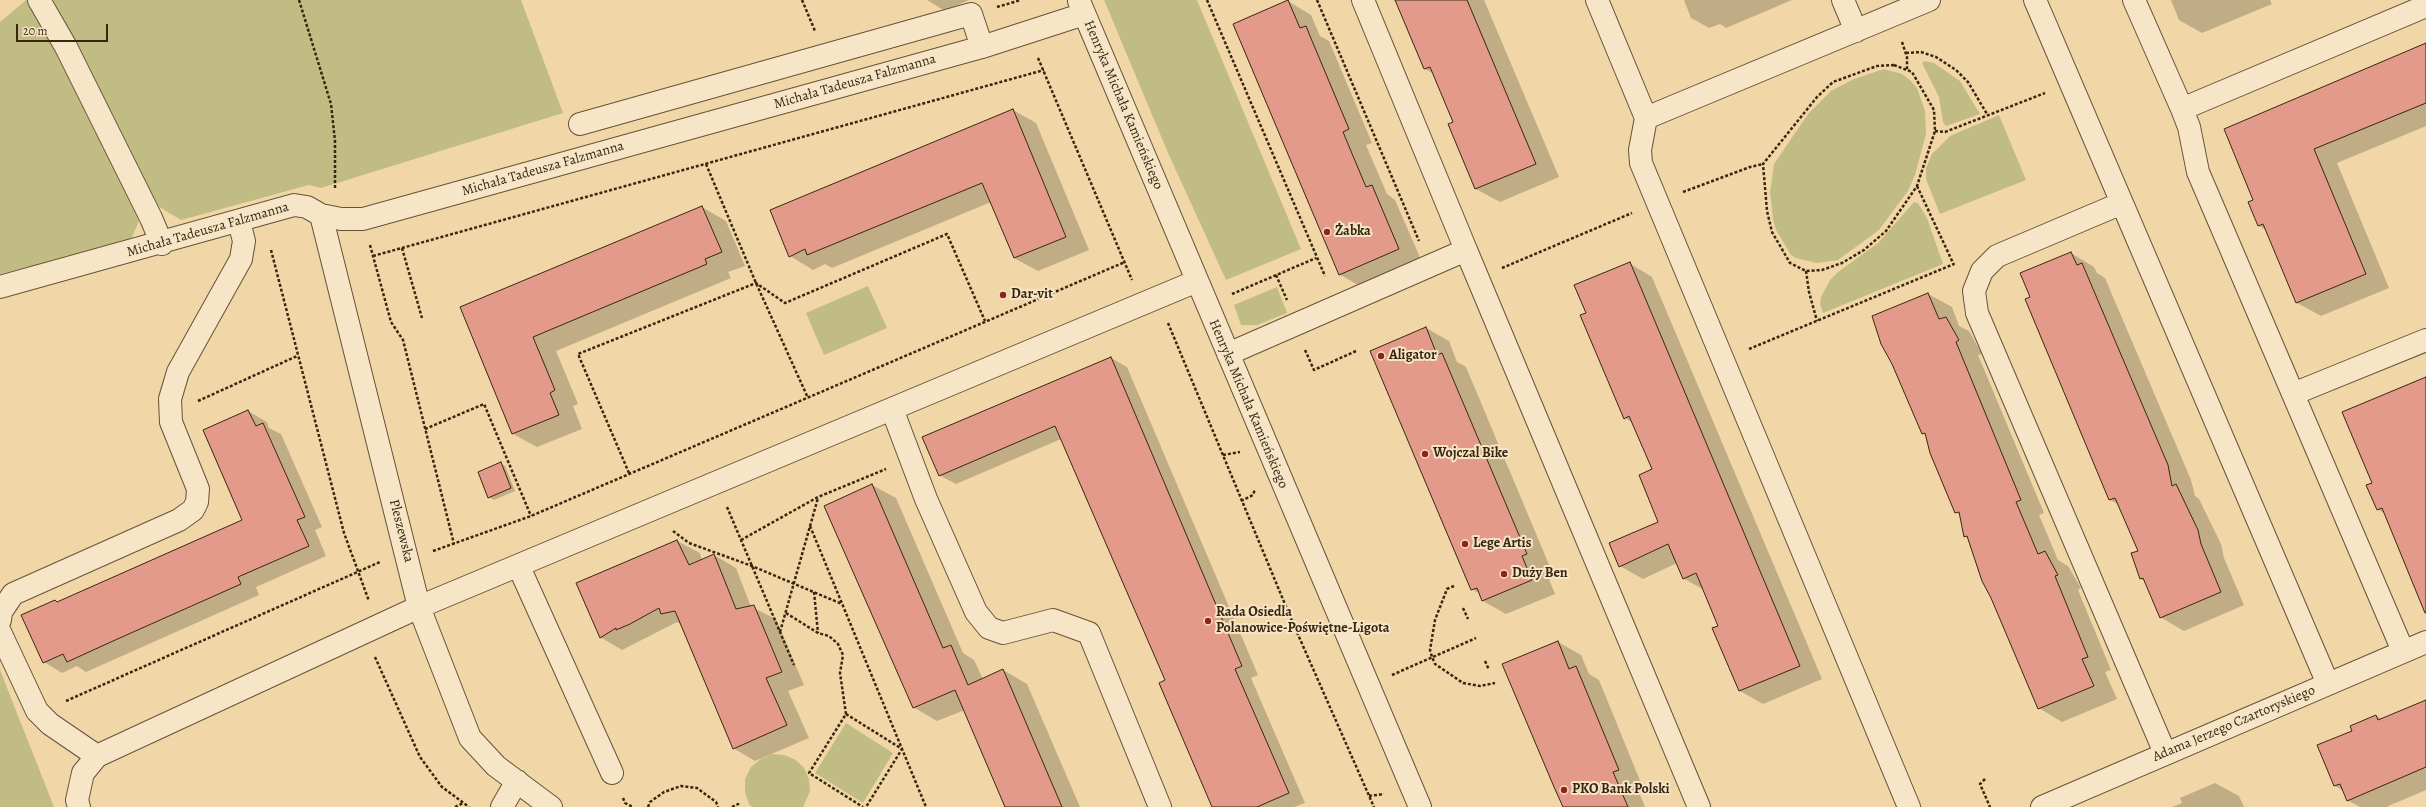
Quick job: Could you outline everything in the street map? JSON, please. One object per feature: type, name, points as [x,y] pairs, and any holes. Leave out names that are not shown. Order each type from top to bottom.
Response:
[{"type":"street","points":[[39,0],[66,47],[151,218],[162,244]]},
{"type":"street","points":[[1363,0],[1477,278],[1699,807]]},
{"type":"street","points":[[1597,0],[1646,118],[1640,150],[1641,163],[1909,807]]},
{"type":"street","points":[[1843,0],[1856,30]]},
{"type":"street","points":[[1646,118],[1929,0]]},
{"type":"street","points":[[2035,0],[2328,684]]},
{"type":"street","points":[[2134,0],[2182,109],[2188,127],[2198,172],[2404,651]]},
{"type":"street","points":[[2182,109],[2426,6]]},
{"type":"street","name":"Michała Tadeusza Falzmanna","points":[[0,287],[162,244],[294,205],[307,207],[321,214],[341,219],[363,220],[982,47],[1028,33],[1081,7]]},
{"type":"street","name":"Henryka Michała Kamieńskiego","points":[[1081,7],[1420,807]]},
{"type":"street","points":[[580,124],[971,14],[982,47]]},
{"type":"street","points":[[2122,203],[1997,256],[1982,271],[1976,288],[1977,313],[2165,753]]},
{"type":"street","name":"Pleszewska","points":[[321,214],[419,607],[470,738],[496,766],[551,807]]},
{"type":"street","points":[[0,620],[1,612],[13,594],[179,520],[193,510],[197,502],[198,489],[171,422],[170,399],[178,372],[240,259],[244,241],[239,222]]},
{"type":"street","points":[[1228,354],[1466,250]]},
{"type":"street","points":[[79,807],[77,800],[83,774],[97,756],[419,607],[519,567],[1197,281]]},
{"type":"street","points":[[2294,394],[2426,340]]},
{"type":"street","points":[[892,409],[910,458],[976,612],[989,628],[1003,633],[1053,620],[1090,633],[1160,807]]},
{"type":"street","points":[[519,567],[612,773]]},
{"type":"street","points":[[0,632],[37,711],[50,724],[97,756]]},
{"type":"street","name":"Adama Jerzego Czartoryskiego","points":[[2042,807],[2426,642]]},
{"type":"street","points":[[502,807],[517,781]]},
{"type":"path","points":[[299,0],[332,104],[335,141],[335,189]]},
{"type":"path","points":[[802,0],[826,55]]},
{"type":"path","points":[[1207,0],[1325,276]]},
{"type":"path","points":[[1317,0],[1422,247]]},
{"type":"path","points":[[1028,33],[1133,283]]},
{"type":"path","points":[[1903,44],[1906,53],[1907,70]]},
{"type":"path","points":[[1906,53],[1920,52],[1936,57],[1956,70],[1968,82],[1987,114]]},
{"type":"path","points":[[1477,278],[1657,202],[1750,167],[1763,164],[1817,97],[1834,82],[1877,66],[1894,65],[1912,72],[1934,110],[1935,131],[1917,186],[1886,231],[1864,250],[1842,263],[1822,270],[1806,271],[1790,263],[1772,232],[1767,211],[1763,164]]},
{"type":"path","points":[[373,256],[1044,70]]},
{"type":"path","points":[[1935,131],[1945,132],[1987,114],[2050,91]]},
{"type":"path","points":[[706,164],[756,283],[808,398]]},
{"type":"path","points":[[1917,186],[1960,279],[1976,288]]},
{"type":"path","points":[[263,215],[297,356],[344,534],[357,572],[371,629],[420,757],[442,786],[469,807]]},
{"type":"path","points":[[363,220],[391,322],[403,340],[454,544]]},
{"type":"path","points":[[756,283],[785,303],[947,234],[985,321]]},
{"type":"path","points":[[402,248],[422,318]]},
{"type":"path","points":[[1231,294],[1316,258]]},
{"type":"path","points":[[37,711],[54,706],[357,572],[407,555],[454,544],[531,516],[1125,262]]},
{"type":"path","points":[[1722,360],[1954,264]]},
{"type":"path","points":[[1806,271],[1809,292],[1817,321]]},
{"type":"path","points":[[629,473],[578,354],[756,283]]},
{"type":"path","points":[[1160,323],[1168,322],[1292,621],[1374,807]]},
{"type":"path","points":[[1304,348],[1314,370],[1356,351]]},
{"type":"path","points":[[171,413],[297,356]]},
{"type":"path","points":[[425,429],[484,404],[531,516]]},
{"type":"path","points":[[741,540],[818,498],[910,458]]},
{"type":"path","points":[[717,483],[794,665]]},
{"type":"path","points":[[780,632],[818,498]]},
{"type":"path","points":[[657,508],[662,523],[689,543],[752,566],[842,604]]},
{"type":"path","points":[[810,526],[926,807]]},
{"type":"path","points":[[1454,586],[1447,589],[1435,620],[1430,650],[1432,657],[1436,664],[1463,684],[1480,686],[1495,683]]},
{"type":"path","points":[[814,592],[818,633]]},
{"type":"path","points":[[1463,608],[1468,619]]},
{"type":"path","points":[[786,613],[818,633],[829,636],[838,644],[843,654],[840,673],[846,714],[809,773],[864,807],[902,749]]},
{"type":"path","points":[[1385,678],[1476,638]]},
{"type":"path","points":[[1485,661],[1489,670]]},
{"type":"path","points":[[846,714],[902,749]]},
{"type":"path","points":[[1985,779],[1980,784],[1990,807]]},
{"type":"path","points":[[648,807],[650,802],[664,792],[681,786],[697,788],[716,802],[718,807]]},
{"type":"path","points":[[455,807],[464,802]]},
{"type":"path","points":[[732,807],[738,804],[739,807]]},
{"type":"shaded area","points":[[26,0],[30,0],[84,97],[139,221],[130,242],[0,274],[0,22]]},
{"type":"shaded area","points":[[53,0],[521,0],[563,113],[321,188],[309,185],[181,220],[156,205]]},
{"type":"shaded area","points":[[1104,0],[1197,0],[1301,249],[1226,280],[1168,153]]},
{"type":"shaded area","points":[[1925,61],[1934,63],[1960,81],[1980,114],[1946,126],[1943,122],[1939,97],[1922,63]]},
{"type":"shaded area","points":[[1884,69],[1902,74],[1910,80],[1917,88],[1925,111],[1926,134],[1915,175],[1908,191],[1879,230],[1838,260],[1817,263],[1796,258],[1791,255],[1776,230],[1773,219],[1770,192],[1774,164],[1808,114],[1831,91],[1854,79]]},
{"type":"shaded area","points":[[1999,115],[2026,180],[1940,214],[1926,179],[1926,168],[1932,154],[1950,136]]},
{"type":"shaded area","points":[[1914,202],[1918,203],[1927,218],[1943,264],[1823,313],[1820,304],[1821,297],[1830,280],[1838,272],[1878,243]]},
{"type":"shaded area","points":[[868,286],[887,328],[824,355],[806,313]]},
{"type":"shaded area","points":[[1277,287],[1287,313],[1257,325],[1241,325],[1234,305]]},
{"type":"shaded area","points":[[0,670],[54,807],[0,807]]},
{"type":"shaded area","points":[[846,723],[893,753],[863,803],[815,773]]},
{"type":"shaded area","points":[[772,754],[784,755],[796,760],[804,768],[809,779],[810,791],[803,807],[752,807],[749,804],[745,792],[745,779],[751,767],[761,759]]},
{"type":"building","points":[[1288,0],[1300,28],[1306,26],[1349,129],[1343,132],[1366,187],[1372,185],[1399,249],[1339,275],[1233,24]]},
{"type":"building","points":[[1395,0],[1467,0],[1536,164],[1475,189],[1448,124],[1453,122],[1430,67],[1424,69]]},
{"type":"building","points":[[2426,43],[2426,103],[2314,149],[2366,274],[2296,303],[2263,224],[2258,226],[2248,202],[2253,200],[2224,129]]},
{"type":"building","points":[[1013,109],[1066,237],[1014,258],[982,183],[807,255],[805,249],[789,257],[770,210]]},
{"type":"building","points":[[702,206],[722,252],[705,259],[707,264],[533,337],[555,390],[550,393],[559,415],[512,434],[460,307]]},
{"type":"building","points":[[2071,252],[2077,265],[2082,263],[2168,465],[2172,486],[2176,484],[2198,530],[2201,544],[2221,592],[2160,618],[2143,578],[2140,579],[2131,553],[2138,551],[2115,498],[2109,500],[2025,299],[2030,297],[2020,273]]},
{"type":"building","points":[[1630,262],[1800,666],[1739,691],[1712,628],[1718,626],[1696,573],[1683,579],[1668,544],[1619,567],[1609,543],[1658,522],[1639,475],[1652,469],[1629,416],[1624,419],[1580,315],[1586,313],[1574,285]]},
{"type":"building","points":[[1928,293],[1939,319],[1946,317],[1959,340],[1956,342],[2021,500],[2016,502],[2038,554],[2045,551],[2058,575],[2055,576],[2088,657],[2082,659],[2094,686],[2038,709],[1991,598],[1982,581],[1967,536],[1964,537],[1959,512],[1955,513],[1930,453],[1925,433],[1922,434],[1892,364],[1881,344],[1872,316]]},
{"type":"building","points":[[1426,327],[1437,355],[1442,353],[1527,554],[1522,556],[1532,580],[1482,601],[1477,588],[1471,590],[1370,351]]},
{"type":"building","points":[[1111,357],[1242,666],[1235,669],[1289,793],[1257,807],[1212,807],[1159,683],[1165,680],[1055,426],[939,476],[922,437]]},
{"type":"building","points":[[2426,377],[2425,613],[2382,508],[2377,510],[2366,485],[2372,483],[2342,412]]},
{"type":"building","points":[[248,410],[256,426],[263,423],[305,517],[297,520],[309,546],[238,577],[241,584],[67,662],[63,654],[43,663],[21,615],[55,600],[57,602],[242,520],[203,430]]},
{"type":"building","points":[[501,462],[511,488],[488,498],[478,472]]},
{"type":"building","points":[[872,484],[943,648],[951,645],[968,685],[1003,669],[1062,807],[1005,807],[955,690],[913,708],[824,506]]},
{"type":"building","points":[[677,540],[689,565],[714,554],[736,609],[754,605],[782,672],[766,678],[787,725],[733,749],[675,611],[661,614],[659,608],[630,624],[616,630],[616,628],[600,638],[576,583]]},
{"type":"building","points":[[1558,641],[1569,669],[1576,666],[1619,770],[1613,772],[1628,807],[1563,807],[1502,664]]},
{"type":"building","points":[[2426,700],[2426,767],[2347,801],[2340,784],[2334,786],[2317,745],[2352,731],[2350,726],[2376,715],[2378,720]]},
{"type":"place","name":"Żabka","points":[[1327,232]]},
{"type":"place","name":"Dar-vit","points":[[1003,295]]},
{"type":"place","name":"Aligator","points":[[1381,356]]},
{"type":"place","name":"Wojczal Bike","points":[[1425,454]]},
{"type":"place","name":"Lege Artis","points":[[1465,544]]},
{"type":"place","name":"Duży Ben","points":[[1504,574]]},
{"type":"place","name":"Rada Osiedla Polanowice-Poświętne-Ligota","points":[[1208,621]]},
{"type":"place","name":"PKO Bank Polski","points":[[1564,790]]}]
